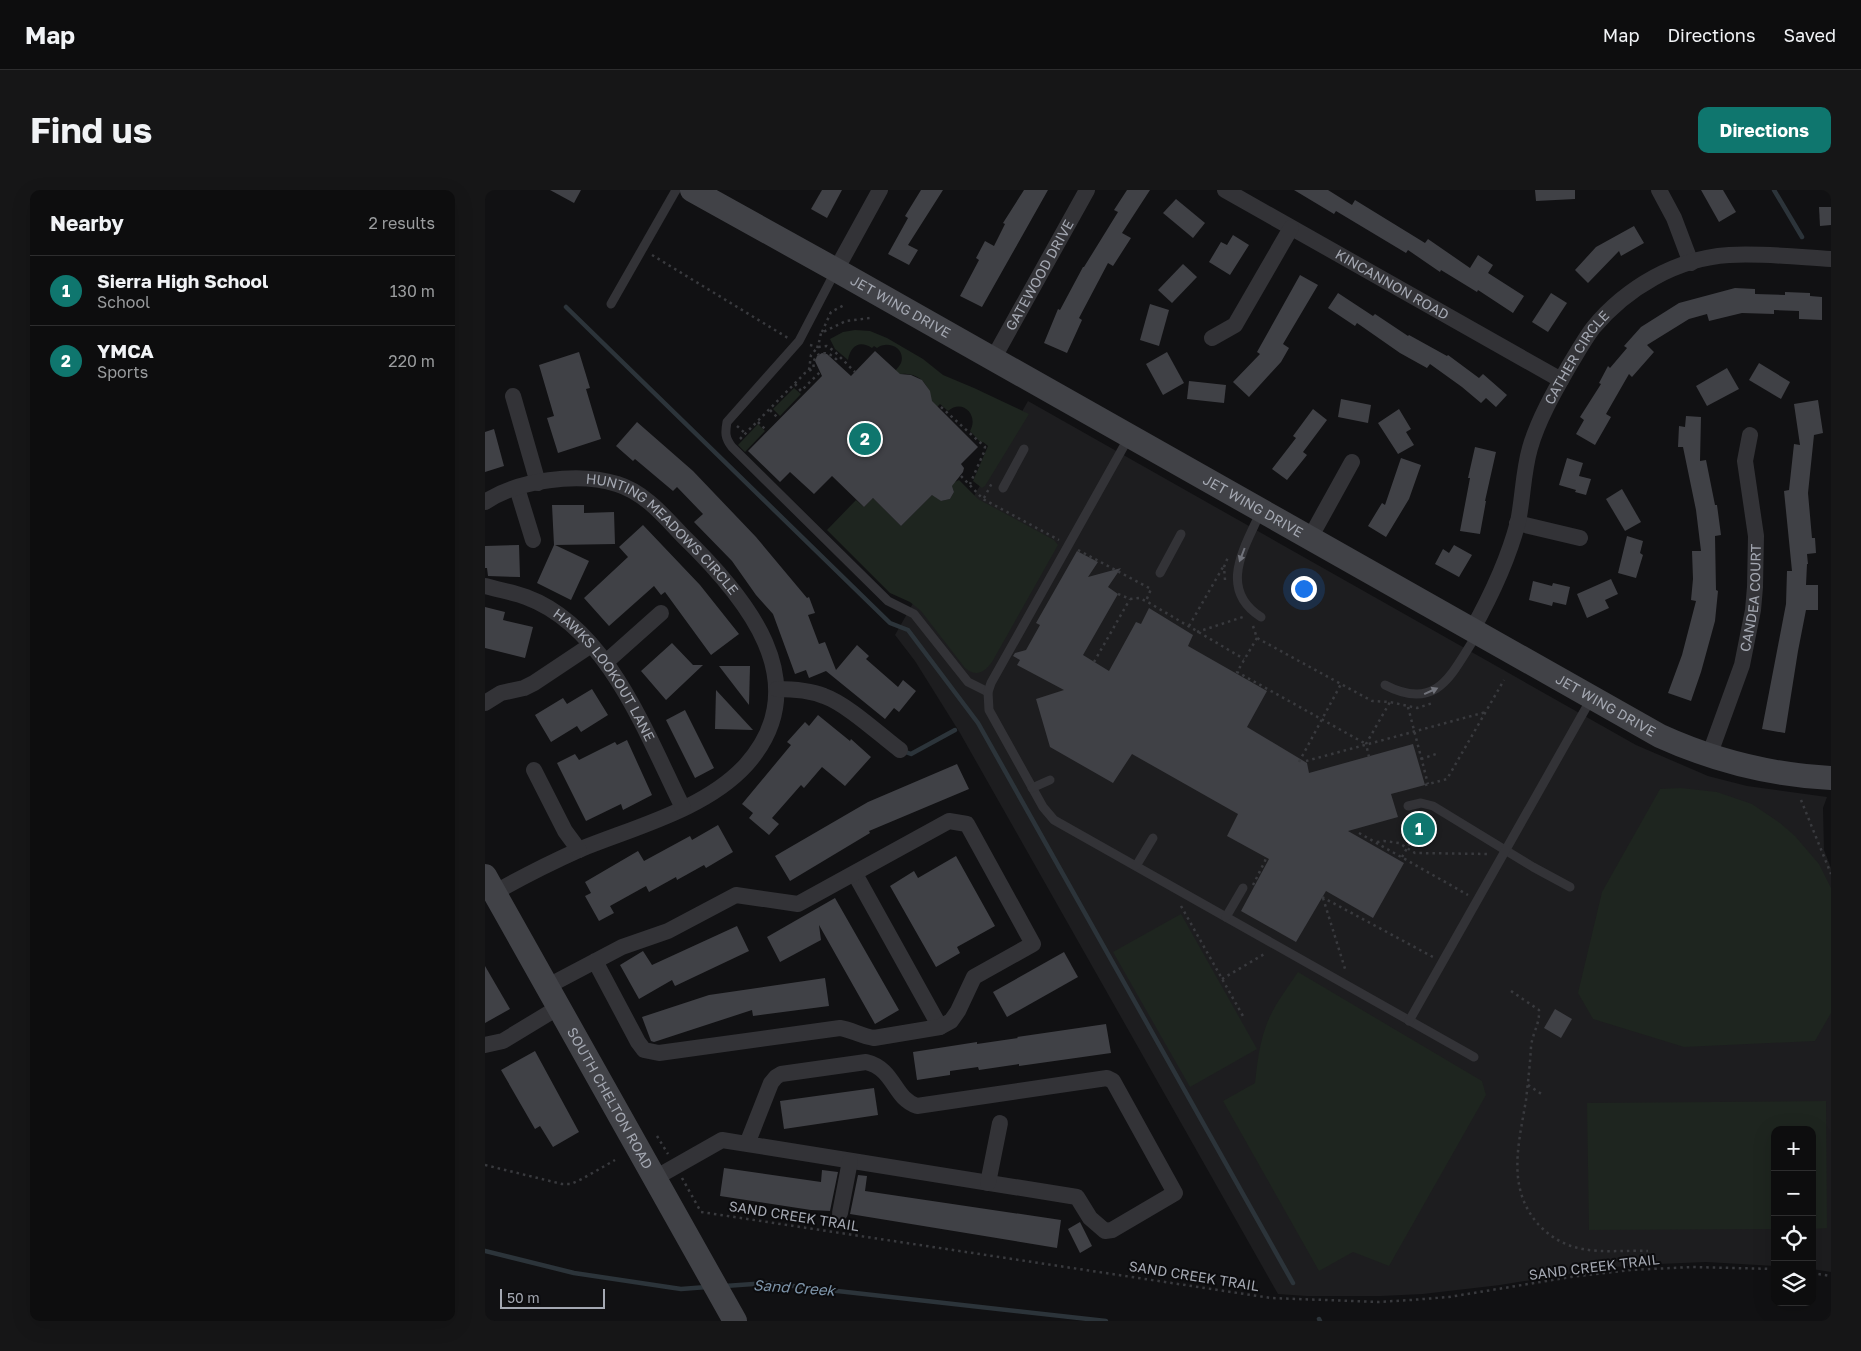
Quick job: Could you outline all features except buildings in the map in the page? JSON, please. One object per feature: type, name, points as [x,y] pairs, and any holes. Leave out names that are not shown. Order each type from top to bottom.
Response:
[{"type":"main road","name":"JET WING DRIVE","points":[[692,190],[1660,736],[1709,756],[1757,769],[1788,775],[1831,778]]},
{"type":"main road","name":"SOUTH CHELTON ROAD","points":[[490,885],[735,1321]]},
{"type":"street","points":[[836,270],[880,190]]},
{"type":"street","name":"GATEWOOD DRIVE","points":[[993,359],[1087,190]]},
{"type":"street","name":"KINCANNON ROAD","points":[[1225,190],[1561,380]]},
{"type":"street","points":[[1659,190],[1674,218],[1691,263]]},
{"type":"street","points":[[1212,338],[1235,325],[1291,228]]},
{"type":"street","name":"CATHER CIRCLE","points":[[1475,631],[1509,553],[1517,523],[1529,450],[1534,433],[1561,380],[1593,328],[1631,292],[1656,277],[1708,258],[1744,255],[1831,259]]},
{"type":"street","points":[[513,396],[538,483]]},
{"type":"street","name":"CANDEA COURT","points":[[1709,756],[1742,665],[1753,610],[1756,536],[1745,461],[1750,435]]},
{"type":"street","points":[[1310,538],[1352,462]]},
{"type":"street","name":"HUNTING MEADOWS CIRCLE","points":[[485,502],[517,488],[577,478],[610,482],[634,491],[653,506],[695,547],[731,587],[749,611],[770,650],[776,671],[777,689],[770,729],[760,747],[746,765],[712,793],[683,808],[490,885]]},
{"type":"street","points":[[517,488],[533,540]]},
{"type":"street","points":[[1517,523],[1579,538]]},
{"type":"street","name":"HAWKS LOOKOUT LANE","points":[[485,586],[526,597],[542,605],[571,625],[591,645],[623,686],[683,808]]},
{"type":"street","points":[[606,662],[661,613]]},
{"type":"street","points":[[485,703],[501,693],[524,688],[534,683],[591,645]]},
{"type":"street","points":[[777,689],[808,691],[825,696],[840,704],[900,750]]},
{"type":"street","points":[[534,770],[565,831],[579,850]]},
{"type":"street","points":[[548,986],[595,961],[622,948],[668,932],[736,895],[797,904],[949,821],[967,824],[1033,944],[974,977],[958,1011],[951,1020],[939,1027],[873,1038],[863,1037],[852,1030],[840,1028],[659,1053],[651,1053],[644,1050],[638,1042],[595,961]]},
{"type":"street","points":[[855,874],[939,1027]]},
{"type":"street","points":[[485,1045],[503,1041],[559,1007]]},
{"type":"street","points":[[655,1178],[722,1140],[1077,1197],[1090,1218],[1105,1231],[1112,1230],[1175,1193],[1113,1081],[1107,1078],[917,1106],[907,1101],[881,1067],[866,1062],[781,1074],[771,1083],[747,1144]]},
{"type":"street","points":[[988,1182],[1000,1123]]},
{"type":"street","points":[[840,1213],[851,1161]]},
{"type":"lane","points":[[611,304],[676,190]]},
{"type":"lane","points":[[836,270],[799,341],[727,422],[725,432],[727,440],[888,602],[914,614],[968,682],[988,692]]},
{"type":"lane","points":[[1130,436],[988,692],[989,710],[1032,788],[1043,807],[1054,820],[1474,1057]]},
{"type":"lane","points":[[1003,488],[1024,449]]},
{"type":"lane","points":[[1261,511],[1241,557],[1236,578],[1242,598],[1253,612],[1261,617]]},
{"type":"lane","points":[[1160,573],[1181,534]]},
{"type":"lane","points":[[1385,685],[1397,691],[1416,696],[1423,695],[1439,687],[1453,671],[1475,631]]},
{"type":"lane","points":[[1409,1021],[1591,698]]},
{"type":"lane","points":[[1032,788],[1050,780]]},
{"type":"lane","points":[[1408,806],[1421,803],[1433,806],[1533,867],[1571,887]]},
{"type":"lane","points":[[1136,866],[1153,838]]},
{"type":"lane","points":[[1226,917],[1243,888]]},
{"type":"path","points":[[642,250],[786,337],[818,347],[827,346],[855,372]]},
{"type":"path","points":[[809,370],[811,355],[818,347],[821,333],[831,312],[846,304]]},
{"type":"path","points":[[821,333],[846,320],[870,318]]},
{"type":"path","points":[[732,447],[809,370],[814,368],[814,359],[820,353],[827,353],[835,359],[839,356]]},
{"type":"path","points":[[795,384],[801,391],[820,372]]},
{"type":"path","points":[[941,407],[985,447],[969,484]]},
{"type":"path","points":[[770,410],[779,419]]},
{"type":"path","points":[[758,422],[767,431]]},
{"type":"path","points":[[736,425],[746,434]]},
{"type":"path","points":[[961,476],[983,499],[1151,589],[1146,601]]},
{"type":"path","points":[[1189,626],[1228,558]]},
{"type":"path","points":[[1224,567],[1226,586]]},
{"type":"path","points":[[1118,594],[1129,599],[1139,598],[1146,601],[1244,659]]},
{"type":"path","points":[[1094,662],[1129,599]]},
{"type":"path","points":[[1239,613],[1248,621]]},
{"type":"path","points":[[1197,632],[1243,617]]},
{"type":"path","points":[[1252,624],[1257,638],[1372,701],[1390,702],[1417,708],[1435,702]]},
{"type":"path","points":[[1257,638],[1237,672],[1366,744]]},
{"type":"path","points":[[1408,707],[1426,784],[1447,779],[1504,680]]},
{"type":"path","points":[[1299,762],[1341,684]]},
{"type":"path","points":[[1369,757],[1366,744],[1390,702]]},
{"type":"path","points":[[1307,761],[1486,712]]},
{"type":"path","points":[[1421,759],[1436,754]]},
{"type":"path","points":[[1801,800],[1831,874]]},
{"type":"path","points":[[1419,815],[1425,816],[1441,826]]},
{"type":"path","points":[[1401,857],[1425,816]]},
{"type":"path","points":[[1359,833],[1477,901]]},
{"type":"path","points":[[1375,842],[1399,843],[1415,853],[1491,854]]},
{"type":"path","points":[[1482,849],[1491,854]]},
{"type":"path","points":[[1486,862],[1491,854]]},
{"type":"path","points":[[1468,896],[1473,887]]},
{"type":"path","points":[[1183,893],[1178,900],[1243,1016]]},
{"type":"path","points":[[1351,988],[1322,897],[1443,962]]},
{"type":"path","points":[[1222,979],[1267,952],[1273,944]]},
{"type":"path","points":[[1433,957],[1438,950]]},
{"type":"path","points":[[1511,991],[1539,1010],[1540,1019],[1531,1042],[1528,1085],[1517,1158],[1521,1198],[1528,1211],[1545,1231],[1553,1238],[1568,1245],[1584,1249],[1648,1251]]},
{"type":"path","points":[[1528,1085],[1543,1095]]},
{"type":"path","name":"SAND CREEK TRAIL","points":[[657,1136],[701,1212],[1271,1298],[1378,1302],[1449,1297],[1571,1277],[1631,1270],[1692,1267],[1771,1270]]},
{"type":"path","points":[[485,1165],[562,1184],[571,1184],[615,1160]]},
{"type":"path","points":[[1816,1274],[1831,1276]]},
{"type":"shaded area","points":[[855,330],[870,331],[887,338],[923,359],[943,375],[1029,414],[985,486],[982,488],[973,481],[988,446],[983,442],[981,443],[970,431],[972,420],[968,410],[959,407],[948,411],[940,404],[929,415],[931,401],[925,383],[907,374],[891,376],[900,365],[902,358],[899,350],[891,345],[877,348],[874,346],[872,348],[859,344],[853,348],[848,360],[835,349],[830,339],[843,332]]},
{"type":"shaded area","points":[[794,388],[801,394],[780,416],[773,409]]},
{"type":"shaded area","points":[[1028,401],[1636,745],[1708,776],[1747,786],[1827,797],[1823,808],[1824,850],[1831,868],[1831,1272],[1816,1270],[1816,1126],[1771,1126],[1771,1266],[1706,1262],[1613,1267],[1500,1285],[1423,1294],[1307,1296],[1278,1294],[960,733],[915,661],[895,635]]},
{"type":"shaded area","points":[[758,424],[765,431],[745,452],[738,445]]},
{"type":"shaded area","points":[[959,480],[978,499],[1054,540],[1058,545],[992,662],[986,669],[976,673],[965,668],[921,611],[910,602],[890,593],[827,530],[856,500],[864,507],[873,498],[901,526],[933,494],[941,501],[950,499],[954,492],[951,484]]},
{"type":"shaded area","points":[[1681,788],[1717,792],[1752,804],[1795,836],[1819,864],[1831,888],[1831,1013],[1815,1041],[1684,1047],[1593,1019],[1578,993],[1602,892],[1660,789]]},
{"type":"shaded area","points":[[1181,914],[1257,1049],[1190,1087],[1113,952]]},
{"type":"shaded area","points":[[1298,972],[1482,1081],[1486,1095],[1389,1266],[1353,1252],[1319,1271],[1223,1101],[1255,1083],[1263,1035],[1271,1014]]},
{"type":"shaded area","points":[[1826,1101],[1827,1228],[1816,1229],[1816,1126],[1771,1126],[1771,1229],[1589,1230],[1587,1103]]},
{"type":"waterway","points":[[1774,190],[1802,237]]},
{"type":"waterway","points":[[566,307],[890,623],[908,630],[978,723],[1293,1283]]},
{"type":"waterway","points":[[903,751],[911,754],[955,730]]},
{"type":"waterway","name":"Sand Creek","points":[[485,1251],[574,1273],[681,1289],[707,1287]]},
{"type":"waterway","name":"Sand Creek","points":[[725,1286],[766,1283],[1106,1321]]},
{"type":"place","name":"YMCA","points":[[865,439]]},
{"type":"place","name":"Sierra High School","points":[[1419,829]]}]
